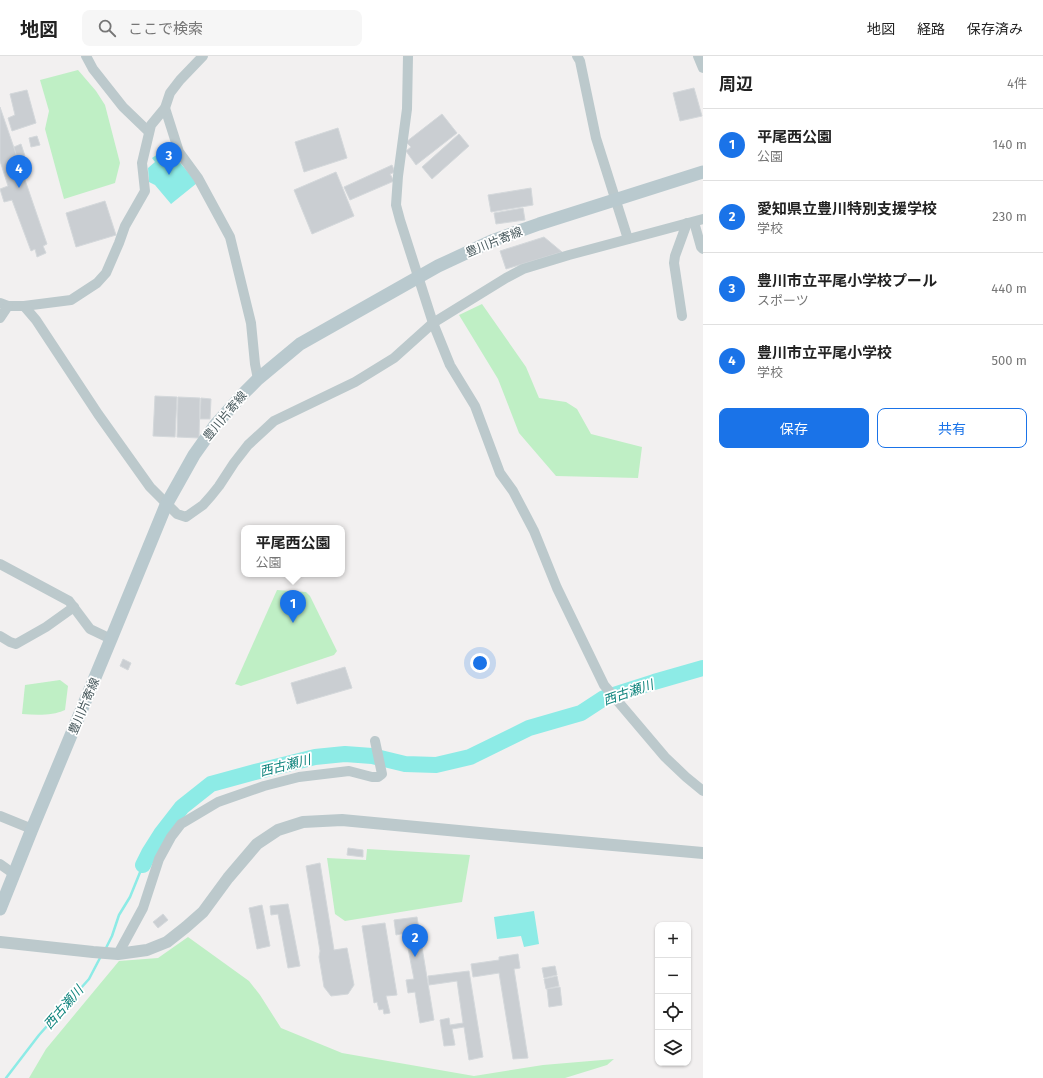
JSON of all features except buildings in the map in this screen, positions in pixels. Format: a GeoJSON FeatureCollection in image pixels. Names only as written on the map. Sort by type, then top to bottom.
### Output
{"type":"FeatureCollection","features":[{"type":"Feature","properties":{"kind":"main road","name":"豊川片寄線"},"geometry":{"type":"LineString","coordinates":[[1,902],[112,639],[166,505],[194,455],[216,424],[258,378],[300,344],[438,266],[494,240],[539,224],[703,172]]}},
{"type":"Feature","properties":{"kind":"street"},"geometry":{"type":"LineString","coordinates":[[86,56],[93,70],[123,107],[150,132]]}},
{"type":"Feature","properties":{"kind":"street"},"geometry":{"type":"LineString","coordinates":[[0,318],[4,304],[24,306],[72,300],[97,283],[106,273],[125,226],[145,191],[142,163],[151,125],[165,108],[170,93],[203,56]]}},
{"type":"Feature","properties":{"kind":"street"},"geometry":{"type":"LineString","coordinates":[[408,56],[407,109],[398,176],[396,205],[433,323],[450,365],[474,406],[500,473],[513,491],[534,531],[557,588],[604,685],[665,757],[703,791]]}},
{"type":"Feature","properties":{"kind":"street"},"geometry":{"type":"LineString","coordinates":[[577,56],[580,61],[596,138],[628,239]]}},
{"type":"Feature","properties":{"kind":"street"},"geometry":{"type":"LineString","coordinates":[[698,56],[703,68]]}},
{"type":"Feature","properties":{"kind":"street"},"geometry":{"type":"LineString","coordinates":[[165,108],[179,152],[198,178],[230,238],[251,323],[255,364],[258,378]]}},
{"type":"Feature","properties":{"kind":"street"},"geometry":{"type":"LineString","coordinates":[[24,306],[36,320],[98,414],[150,487],[166,505],[177,514],[186,517],[211,496],[248,445],[274,421],[355,382],[394,358],[433,323],[506,278],[523,269],[568,255],[695,221]]}},
{"type":"Feature","properties":{"kind":"street"},"geometry":{"type":"LineString","coordinates":[[695,221],[701,247],[703,249]]}},
{"type":"Feature","properties":{"kind":"street"},"geometry":{"type":"LineString","coordinates":[[682,316],[674,263],[675,256],[695,221]]}},
{"type":"Feature","properties":{"kind":"street"},"geometry":{"type":"LineString","coordinates":[[0,564],[69,601],[90,629],[112,639]]}},
{"type":"Feature","properties":{"kind":"street"},"geometry":{"type":"LineString","coordinates":[[0,636],[16,644],[46,627],[74,607]]}},
{"type":"Feature","properties":{"kind":"street"},"geometry":{"type":"LineString","coordinates":[[114,953],[142,908],[159,859],[171,837],[181,824],[218,802],[264,786],[299,777],[349,771],[372,777],[378,777],[382,774],[375,741]]}},
{"type":"Feature","properties":{"kind":"street"},"geometry":{"type":"LineString","coordinates":[[0,816],[32,829]]}},
{"type":"Feature","properties":{"kind":"street"},"geometry":{"type":"LineString","coordinates":[[0,942],[114,953],[147,950],[167,942],[203,912],[228,878],[257,844],[278,830],[303,822],[342,820],[703,853]]}},
{"type":"Feature","properties":{"kind":"street"},"geometry":{"type":"LineString","coordinates":[[0,864],[14,874]]}},
{"type":"Feature","properties":{"kind":"green space"},"geometry":{"type":"Polygon","coordinates":[[[78,70],[96,91],[105,105],[120,163],[115,183],[64,199],[45,129],[49,111],[40,80],[78,70]]]}},
{"type":"Feature","properties":{"kind":"green space"},"geometry":{"type":"Polygon","coordinates":[[[482,304],[526,367],[539,398],[566,402],[577,409],[591,434],[642,447],[638,478],[556,476],[519,433],[498,379],[459,315],[482,304]]]}},
{"type":"Feature","properties":{"kind":"green space"},"geometry":{"type":"Polygon","coordinates":[[[277,590],[306,592],[310,596],[337,651],[334,655],[241,686],[235,684],[277,590]]]}},
{"type":"Feature","properties":{"kind":"green space"},"geometry":{"type":"Polygon","coordinates":[[[60,680],[68,686],[65,710],[49,714],[22,714],[25,685],[60,680]]]}},
{"type":"Feature","properties":{"kind":"green space"},"geometry":{"type":"Polygon","coordinates":[[[367,849],[470,855],[462,902],[345,921],[335,914],[327,858],[366,860],[367,849]]]}},
{"type":"Feature","properties":{"kind":"green space"},"geometry":{"type":"Polygon","coordinates":[[[188,937],[249,981],[260,995],[281,1028],[342,1053],[474,1076],[543,1065],[614,1059],[607,1065],[565,1078],[29,1078],[46,1049],[119,961],[158,958],[188,937]]]}},
{"type":"Feature","properties":{"kind":"water"},"geometry":{"type":"Polygon","coordinates":[[[169,152],[172,153],[197,183],[171,204],[155,185],[149,182],[148,168],[155,162],[152,158],[158,154],[161,156],[169,152]]]}},
{"type":"Feature","properties":{"kind":"water"},"geometry":{"type":"Polygon","coordinates":[[[534,911],[539,944],[524,947],[521,936],[497,939],[494,917],[534,911]]]}},
{"type":"Feature","properties":{"kind":"waterway","name":"西古瀬川"},"geometry":{"type":"LineString","coordinates":[[143,865],[161,834],[182,807],[211,784],[315,757],[345,754],[372,756],[405,764],[436,765],[470,757],[529,728],[581,713],[604,698],[703,668]]}},
{"type":"Feature","properties":{"kind":"waterway","name":"西古瀬川"},"geometry":{"type":"LineString","coordinates":[[105,950],[112,936],[119,915],[130,897],[143,865]]}},
{"type":"Feature","properties":{"kind":"waterway","name":"西古瀬川"},"geometry":{"type":"LineString","coordinates":[[6,1078],[39,1035],[89,979],[101,956]]}},
{"type":"Feature","properties":{"kind":"place","name":"豊川市立平尾小学校プール"},"geometry":{"type":"Point","coordinates":[169,175]}},
{"type":"Feature","properties":{"kind":"place","name":"豊川市立平尾小学校"},"geometry":{"type":"Point","coordinates":[19,188]}},
{"type":"Feature","properties":{"kind":"place","name":"平尾西公園"},"geometry":{"type":"Point","coordinates":[293,623]}},
{"type":"Feature","properties":{"kind":"place","name":"愛知県立豊川特別支援学校"},"geometry":{"type":"Point","coordinates":[415,957]}}]}
